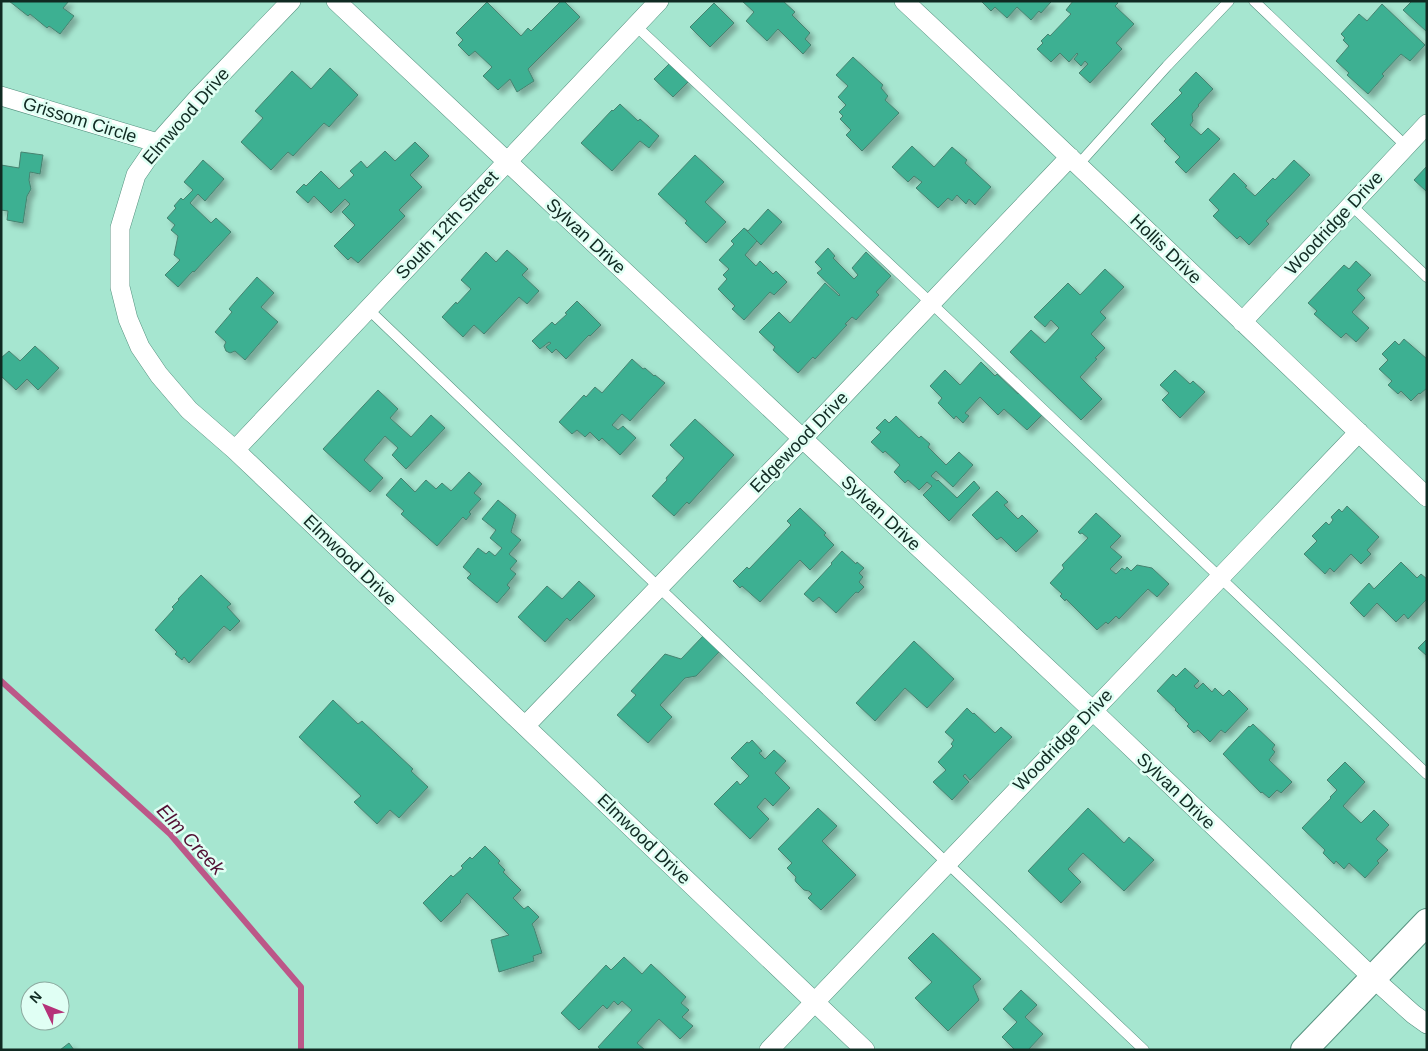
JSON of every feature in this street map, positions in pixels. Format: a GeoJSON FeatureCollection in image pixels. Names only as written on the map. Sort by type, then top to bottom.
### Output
{"type":"FeatureCollection","features":[{"type":"Feature","properties":{"kind":"main road"},"geometry":{"type":"LineString","coordinates":[[1304,1050],[1427,922]]}},
{"type":"Feature","properties":{"kind":"street","name":"Elmwood Drive"},"geometry":{"type":"LineString","coordinates":[[291,1],[197,98],[158,143],[136,176],[120,228],[120,287],[128,319],[140,347],[159,375],[188,410],[234,450],[865,1050]]}},
{"type":"Feature","properties":{"kind":"street","name":"Sylvan Drive"},"geometry":{"type":"LineString","coordinates":[[336,1],[1092,710],[1373,978],[1427,1024]]}},
{"type":"Feature","properties":{"kind":"street","name":"South 12th Street"},"geometry":{"type":"LineString","coordinates":[[234,450],[659,1]]}},
{"type":"Feature","properties":{"kind":"street","name":"Hollis Drive"},"geometry":{"type":"LineString","coordinates":[[904,1],[1427,497]]}},
{"type":"Feature","properties":{"kind":"street","name":"Grissom Circle"},"geometry":{"type":"LineString","coordinates":[[1,96],[158,143]]}},
{"type":"Feature","properties":{"kind":"street","name":"Woodridge Drive"},"geometry":{"type":"LineString","coordinates":[[1242,322],[1427,124]]}},
{"type":"Feature","properties":{"kind":"street","name":"Edgewood Drive"},"geometry":{"type":"LineString","coordinates":[[525,726],[931,303],[1074,161]]}},
{"type":"Feature","properties":{"kind":"street","name":"Woodridge Drive"},"geometry":{"type":"LineString","coordinates":[[769,1050],[1358,432]]}},
{"type":"Feature","properties":{"kind":"lane"},"geometry":{"type":"LineString","coordinates":[[1074,161],[1228,1]]}},
{"type":"Feature","properties":{"kind":"lane"},"geometry":{"type":"LineString","coordinates":[[1254,1],[1406,146]]}},
{"type":"Feature","properties":{"kind":"lane"},"geometry":{"type":"LineString","coordinates":[[636,26],[1427,774]]}},
{"type":"Feature","properties":{"kind":"lane"},"geometry":{"type":"LineString","coordinates":[[1351,205],[1427,277]]}},
{"type":"Feature","properties":{"kind":"lane"},"geometry":{"type":"LineString","coordinates":[[368,309],[1144,1050]]}},
{"type":"Feature","properties":{"kind":"building"},"geometry":{"type":"Polygon","coordinates":[[[9,1],[69,1],[63,8],[74,16],[60,34],[49,26],[47,28],[30,14],[28,16],[9,1]]]}},
{"type":"Feature","properties":{"kind":"building"},"geometry":{"type":"Polygon","coordinates":[[[561,1],[564,1],[580,17],[528,69],[534,81],[517,92],[510,79],[498,90],[483,76],[492,67],[475,51],[469,56],[458,45],[463,40],[456,33],[487,2],[521,36],[528,28],[531,31],[561,1]]]}},
{"type":"Feature","properties":{"kind":"building"},"geometry":{"type":"Polygon","coordinates":[[[742,1],[783,1],[795,12],[792,15],[810,33],[805,39],[811,45],[803,54],[778,29],[767,41],[746,21],[754,12],[742,1]]]}},
{"type":"Feature","properties":{"kind":"building"},"geometry":{"type":"Polygon","coordinates":[[[981,1],[1051,2],[1031,20],[1017,7],[1007,18],[995,7],[991,11],[981,1]]]}},
{"type":"Feature","properties":{"kind":"building"},"geometry":{"type":"Polygon","coordinates":[[[1073,1],[1117,1],[1118,3],[1115,6],[1134,24],[1116,43],[1122,49],[1090,83],[1079,73],[1088,64],[1085,61],[1081,66],[1074,59],[1077,53],[1069,62],[1060,53],[1051,62],[1037,49],[1043,43],[1041,41],[1048,34],[1050,36],[1071,14],[1066,10],[1073,1]]]}},
{"type":"Feature","properties":{"kind":"building"},"geometry":{"type":"Polygon","coordinates":[[[1412,1],[1427,1],[1427,32],[1403,10],[1412,1]]]}},
{"type":"Feature","properties":{"kind":"building"},"geometry":{"type":"Polygon","coordinates":[[[714,3],[734,23],[710,47],[690,27],[714,3]]]}},
{"type":"Feature","properties":{"kind":"building"},"geometry":{"type":"Polygon","coordinates":[[[1382,4],[1425,45],[1410,61],[1401,54],[1382,74],[1384,76],[1368,94],[1347,75],[1349,73],[1336,61],[1349,46],[1343,40],[1345,38],[1341,34],[1359,14],[1367,21],[1382,4]]]}},
{"type":"Feature","properties":{"kind":"building"},"geometry":{"type":"Polygon","coordinates":[[[853,57],[883,85],[881,88],[888,96],[885,100],[899,113],[862,151],[846,135],[851,130],[840,119],[843,116],[839,112],[846,105],[838,97],[848,86],[836,75],[853,57]]]}},
{"type":"Feature","properties":{"kind":"building"},"geometry":{"type":"Polygon","coordinates":[[[669,64],[688,82],[673,97],[654,79],[669,64]]]}},
{"type":"Feature","properties":{"kind":"building"},"geometry":{"type":"Polygon","coordinates":[[[330,68],[358,95],[329,127],[324,123],[293,156],[288,152],[271,170],[241,142],[263,118],[255,111],[292,71],[311,89],[330,68]]]}},
{"type":"Feature","properties":{"kind":"building"},"geometry":{"type":"Polygon","coordinates":[[[1196,72],[1213,89],[1192,114],[1193,121],[1190,125],[1201,135],[1208,128],[1220,139],[1186,173],[1175,162],[1180,157],[1151,124],[1182,93],[1179,90],[1196,72]]]}},
{"type":"Feature","properties":{"kind":"building"},"geometry":{"type":"Polygon","coordinates":[[[620,104],[638,121],[640,119],[659,136],[649,148],[640,141],[612,171],[581,143],[620,104]]]}},
{"type":"Feature","properties":{"kind":"building"},"geometry":{"type":"Polygon","coordinates":[[[415,142],[429,156],[410,175],[422,187],[399,210],[405,216],[358,263],[351,257],[348,260],[334,246],[355,225],[342,212],[350,204],[345,199],[331,213],[314,196],[308,203],[296,192],[304,184],[306,186],[321,171],[339,189],[354,175],[350,171],[361,161],[367,168],[385,151],[395,161],[415,142]]]}},
{"type":"Feature","properties":{"kind":"building"},"geometry":{"type":"Polygon","coordinates":[[[912,146],[934,167],[952,147],[967,160],[965,163],[991,187],[975,205],[969,199],[966,204],[957,195],[952,201],[948,198],[938,208],[916,188],[922,182],[914,176],[908,182],[892,167],[912,146]]]}},
{"type":"Feature","properties":{"kind":"building"},"geometry":{"type":"Polygon","coordinates":[[[21,152],[43,155],[40,174],[30,172],[31,189],[27,196],[23,223],[7,220],[8,211],[1,210],[1,165],[19,168],[21,152]]]}},
{"type":"Feature","properties":{"kind":"building"},"geometry":{"type":"Polygon","coordinates":[[[695,155],[724,182],[705,202],[726,222],[706,243],[685,223],[687,221],[658,194],[695,155]]]}},
{"type":"Feature","properties":{"kind":"building"},"geometry":{"type":"Polygon","coordinates":[[[203,160],[224,179],[205,201],[198,194],[190,203],[211,223],[216,218],[231,232],[178,287],[165,275],[180,260],[174,255],[178,236],[171,230],[175,225],[167,218],[176,208],[174,206],[181,198],[183,200],[193,190],[184,182],[203,160]]]}},
{"type":"Feature","properties":{"kind":"building"},"geometry":{"type":"Polygon","coordinates":[[[1294,160],[1310,175],[1266,221],[1269,224],[1249,245],[1240,236],[1237,239],[1213,216],[1219,210],[1209,200],[1234,173],[1255,196],[1273,178],[1275,180],[1294,160]]]}},
{"type":"Feature","properties":{"kind":"building"},"geometry":{"type":"Polygon","coordinates":[[[1427,166],[1427,192],[1414,180],[1427,166]]]}},
{"type":"Feature","properties":{"kind":"building"},"geometry":{"type":"Polygon","coordinates":[[[768,209],[782,222],[761,245],[744,228],[748,231],[768,209]]]}},
{"type":"Feature","properties":{"kind":"building"},"geometry":{"type":"Polygon","coordinates":[[[744,228],[757,241],[745,255],[756,266],[760,261],[773,274],[776,271],[787,282],[774,295],[770,292],[744,320],[732,309],[735,306],[718,289],[727,279],[723,275],[729,269],[719,260],[734,244],[731,241],[744,228]]]}},
{"type":"Feature","properties":{"kind":"building"},"geometry":{"type":"Polygon","coordinates":[[[828,248],[835,256],[833,258],[854,279],[858,275],[852,268],[866,252],[891,276],[876,292],[879,295],[856,320],[852,317],[845,324],[847,325],[815,359],[813,357],[798,373],[773,350],[775,347],[759,332],[779,312],[790,323],[825,283],[840,295],[817,273],[822,269],[815,262],[828,248]]]}},
{"type":"Feature","properties":{"kind":"building"},"geometry":{"type":"Polygon","coordinates":[[[507,250],[528,269],[522,275],[539,291],[527,304],[519,297],[484,334],[474,325],[463,337],[442,317],[471,289],[461,280],[486,252],[496,262],[507,250]]]}},
{"type":"Feature","properties":{"kind":"building"},"geometry":{"type":"Polygon","coordinates":[[[1356,261],[1371,275],[1357,290],[1365,298],[1352,312],[1369,328],[1356,342],[1346,333],[1341,338],[1314,314],[1317,311],[1308,303],[1344,265],[1349,269],[1356,261]]]}},
{"type":"Feature","properties":{"kind":"building"},"geometry":{"type":"Polygon","coordinates":[[[1105,269],[1124,287],[1100,312],[1106,318],[1091,334],[1105,348],[1080,377],[1102,399],[1081,420],[1010,352],[1031,330],[1045,343],[1059,328],[1051,320],[1045,327],[1034,317],[1068,283],[1080,295],[1105,269]]]}},
{"type":"Feature","properties":{"kind":"building"},"geometry":{"type":"Polygon","coordinates":[[[257,277],[274,293],[261,307],[278,322],[245,360],[235,351],[230,353],[226,351],[224,346],[226,342],[215,332],[232,312],[229,309],[257,277]]]}},
{"type":"Feature","properties":{"kind":"building"},"geometry":{"type":"Polygon","coordinates":[[[577,301],[601,325],[566,359],[556,349],[552,353],[546,347],[551,343],[549,342],[540,349],[532,341],[552,322],[555,325],[577,301]]]}},
{"type":"Feature","properties":{"kind":"building"},"geometry":{"type":"Polygon","coordinates":[[[1404,339],[1427,359],[1427,388],[1411,401],[1401,391],[1398,394],[1388,385],[1392,381],[1379,369],[1388,360],[1382,354],[1395,341],[1399,345],[1404,339]]]}},
{"type":"Feature","properties":{"kind":"building"},"geometry":{"type":"Polygon","coordinates":[[[35,346],[59,368],[38,390],[27,379],[16,390],[1,376],[1,358],[9,351],[20,361],[35,346]]]}},
{"type":"Feature","properties":{"kind":"building"},"geometry":{"type":"Polygon","coordinates":[[[632,359],[643,369],[645,368],[665,383],[630,421],[622,414],[612,425],[618,430],[623,426],[636,438],[620,455],[602,438],[599,441],[590,432],[585,437],[577,430],[572,434],[559,422],[584,395],[586,397],[595,387],[602,393],[632,359]]]}},
{"type":"Feature","properties":{"kind":"building"},"geometry":{"type":"Polygon","coordinates":[[[981,362],[1018,394],[1021,391],[1044,413],[1027,430],[1004,409],[998,415],[980,397],[965,413],[969,416],[963,423],[956,416],[954,419],[938,403],[942,398],[930,386],[945,370],[960,385],[981,362]]]}},
{"type":"Feature","properties":{"kind":"building"},"geometry":{"type":"Polygon","coordinates":[[[1175,370],[1190,384],[1193,381],[1205,392],[1180,418],[1162,400],[1169,393],[1160,385],[1175,370]]]}},
{"type":"Feature","properties":{"kind":"building"},"geometry":{"type":"Polygon","coordinates":[[[378,390],[398,409],[390,418],[411,437],[431,415],[445,428],[406,469],[392,455],[398,448],[385,436],[364,460],[383,478],[370,492],[323,449],[378,390]]]}},
{"type":"Feature","properties":{"kind":"building"},"geometry":{"type":"Polygon","coordinates":[[[896,416],[919,438],[921,436],[930,444],[928,447],[946,465],[959,452],[973,465],[953,487],[936,471],[931,476],[957,498],[974,481],[980,488],[949,521],[923,495],[932,486],[927,482],[919,490],[908,480],[905,483],[894,472],[900,465],[885,451],[883,453],[871,442],[881,432],[876,428],[885,419],[889,423],[896,416]]]}},
{"type":"Feature","properties":{"kind":"building"},"geometry":{"type":"Polygon","coordinates":[[[695,419],[734,455],[689,504],[687,502],[674,516],[652,496],[684,458],[670,445],[695,419]]]}},
{"type":"Feature","properties":{"kind":"building"},"geometry":{"type":"Polygon","coordinates":[[[469,472],[482,484],[474,493],[481,499],[469,512],[471,514],[466,520],[463,517],[437,546],[401,514],[404,511],[386,495],[401,478],[415,492],[426,480],[436,489],[442,483],[451,491],[469,472]]]}},
{"type":"Feature","properties":{"kind":"building"},"geometry":{"type":"Polygon","coordinates":[[[997,491],[1008,502],[1004,505],[1018,519],[1022,515],[1038,531],[1016,552],[1001,537],[997,540],[972,515],[997,491]]]}},
{"type":"Feature","properties":{"kind":"building"},"geometry":{"type":"Polygon","coordinates":[[[498,500],[516,515],[511,532],[521,540],[509,554],[517,561],[510,569],[516,574],[507,585],[510,588],[497,603],[467,578],[471,574],[463,567],[478,548],[486,554],[489,551],[495,556],[502,548],[490,538],[496,530],[482,519],[498,500]]]}},
{"type":"Feature","properties":{"kind":"building"},"geometry":{"type":"Polygon","coordinates":[[[1347,506],[1379,537],[1367,550],[1371,554],[1361,564],[1351,554],[1334,572],[1330,568],[1325,574],[1304,554],[1317,541],[1312,536],[1326,522],[1329,525],[1333,520],[1331,517],[1339,509],[1342,512],[1347,506]]]}},
{"type":"Feature","properties":{"kind":"building"},"geometry":{"type":"Polygon","coordinates":[[[800,508],[826,533],[824,535],[834,545],[810,570],[800,560],[760,602],[742,586],[740,588],[733,581],[747,567],[749,569],[791,525],[787,521],[800,508]]]}},
{"type":"Feature","properties":{"kind":"building"},"geometry":{"type":"Polygon","coordinates":[[[1096,513],[1121,536],[1110,547],[1122,557],[1110,569],[1116,574],[1122,568],[1125,570],[1127,567],[1131,571],[1137,565],[1152,568],[1169,584],[1157,597],[1148,589],[1119,619],[1116,616],[1108,624],[1106,622],[1097,630],[1066,599],[1065,601],[1060,596],[1062,594],[1050,583],[1064,568],[1062,565],[1088,538],[1078,532],[1096,513]]]}},
{"type":"Feature","properties":{"kind":"building"},"geometry":{"type":"Polygon","coordinates":[[[842,551],[856,564],[857,562],[864,568],[859,573],[863,577],[859,582],[864,587],[858,593],[856,592],[836,613],[819,597],[813,602],[804,594],[842,551]]]}},
{"type":"Feature","properties":{"kind":"building"},"geometry":{"type":"Polygon","coordinates":[[[1401,562],[1417,578],[1421,574],[1427,579],[1427,599],[1408,619],[1404,614],[1396,622],[1377,603],[1364,617],[1350,603],[1369,583],[1374,589],[1401,562]]]}},
{"type":"Feature","properties":{"kind":"building"},"geometry":{"type":"Polygon","coordinates":[[[201,575],[231,604],[227,607],[240,621],[230,631],[224,626],[189,663],[184,657],[182,660],[175,654],[177,652],[155,630],[174,609],[172,607],[178,599],[201,575]]]}},
{"type":"Feature","properties":{"kind":"building"},"geometry":{"type":"Polygon","coordinates":[[[579,581],[595,596],[570,621],[567,618],[545,642],[518,617],[547,586],[562,599],[579,581]]]}},
{"type":"Feature","properties":{"kind":"building"},"geometry":{"type":"Polygon","coordinates":[[[704,635],[721,650],[696,676],[685,678],[660,705],[672,717],[648,743],[617,715],[636,695],[631,691],[665,654],[681,659],[704,635]]]}},
{"type":"Feature","properties":{"kind":"building"},"geometry":{"type":"Polygon","coordinates":[[[1427,639],[1427,656],[1418,648],[1427,639]]]}},
{"type":"Feature","properties":{"kind":"building"},"geometry":{"type":"Polygon","coordinates":[[[914,641],[954,679],[927,708],[905,688],[875,721],[856,703],[914,641]]]}},
{"type":"Feature","properties":{"kind":"building"},"geometry":{"type":"Polygon","coordinates":[[[1185,668],[1199,681],[1194,686],[1197,689],[1203,683],[1212,692],[1215,688],[1223,696],[1229,690],[1248,709],[1225,733],[1221,730],[1210,742],[1198,730],[1194,733],[1176,709],[1157,691],[1173,674],[1176,677],[1185,668]]]}},
{"type":"Feature","properties":{"kind":"building"},"geometry":{"type":"Polygon","coordinates":[[[333,700],[358,724],[362,721],[413,769],[411,771],[428,787],[399,818],[390,810],[377,824],[354,802],[361,796],[299,737],[333,700]]]}},
{"type":"Feature","properties":{"kind":"building"},"geometry":{"type":"Polygon","coordinates":[[[967,708],[995,733],[1001,727],[1012,737],[970,780],[965,774],[963,776],[969,782],[952,800],[933,782],[946,770],[938,762],[953,746],[951,744],[954,740],[945,732],[967,708]]]}},
{"type":"Feature","properties":{"kind":"building"},"geometry":{"type":"Polygon","coordinates":[[[1253,724],[1275,745],[1272,749],[1275,752],[1269,760],[1292,782],[1281,793],[1277,790],[1269,798],[1261,793],[1223,754],[1253,724]]]}},
{"type":"Feature","properties":{"kind":"building"},"geometry":{"type":"Polygon","coordinates":[[[752,740],[762,751],[759,753],[765,759],[774,750],[786,761],[775,773],[790,788],[773,806],[765,798],[757,807],[769,819],[750,839],[714,804],[737,781],[740,785],[749,776],[731,758],[747,742],[749,743],[752,740]]]}},
{"type":"Feature","properties":{"kind":"building"},"geometry":{"type":"Polygon","coordinates":[[[1345,762],[1365,782],[1343,806],[1361,823],[1374,810],[1389,825],[1376,839],[1388,850],[1377,861],[1379,863],[1365,878],[1349,863],[1344,869],[1336,861],[1334,864],[1323,853],[1325,850],[1302,828],[1337,790],[1327,780],[1345,762]]]}},
{"type":"Feature","properties":{"kind":"building"},"geometry":{"type":"Polygon","coordinates":[[[818,808],[837,826],[822,841],[856,875],[821,910],[808,898],[812,894],[804,890],[796,882],[796,877],[787,868],[792,863],[778,849],[818,808]]]}},
{"type":"Feature","properties":{"kind":"building"},"geometry":{"type":"Polygon","coordinates":[[[1088,808],[1124,843],[1129,837],[1154,860],[1124,891],[1083,853],[1068,869],[1081,882],[1061,903],[1028,871],[1088,808]]]}},
{"type":"Feature","properties":{"kind":"building"},"geometry":{"type":"Polygon","coordinates":[[[485,846],[500,861],[498,863],[505,870],[503,872],[521,890],[513,898],[524,909],[528,906],[539,917],[532,924],[542,953],[533,956],[534,961],[499,972],[491,940],[509,935],[467,893],[461,902],[441,922],[423,903],[451,875],[453,877],[463,868],[461,866],[470,857],[472,859],[485,846]]]}},
{"type":"Feature","properties":{"kind":"building"},"geometry":{"type":"Polygon","coordinates":[[[933,933],[981,979],[973,986],[979,1000],[948,1031],[915,998],[932,982],[908,958],[933,933]]]}},
{"type":"Feature","properties":{"kind":"building"},"geometry":{"type":"Polygon","coordinates":[[[624,957],[642,974],[651,964],[686,997],[681,1003],[689,1010],[682,1017],[693,1026],[680,1039],[659,1019],[637,1043],[645,1050],[601,1050],[598,1047],[632,1010],[622,1001],[618,1005],[614,1001],[607,1009],[603,1005],[579,1030],[561,1013],[606,965],[611,970],[624,957]]]}},
{"type":"Feature","properties":{"kind":"building"},"geometry":{"type":"Polygon","coordinates":[[[1021,990],[1037,1005],[1025,1017],[1043,1034],[1028,1050],[1013,1050],[1002,1037],[1017,1022],[1003,1009],[1021,990]]]}},
{"type":"Feature","properties":{"kind":"building"},"geometry":{"type":"Polygon","coordinates":[[[69,1043],[74,1050],[60,1050],[69,1043]]]}},
{"type":"Feature","properties":{"kind":"waterway","name":"Elm Creek"},"geometry":{"type":"LineString","coordinates":[[1,681],[170,834],[301,987],[301,1050]]}}]}
